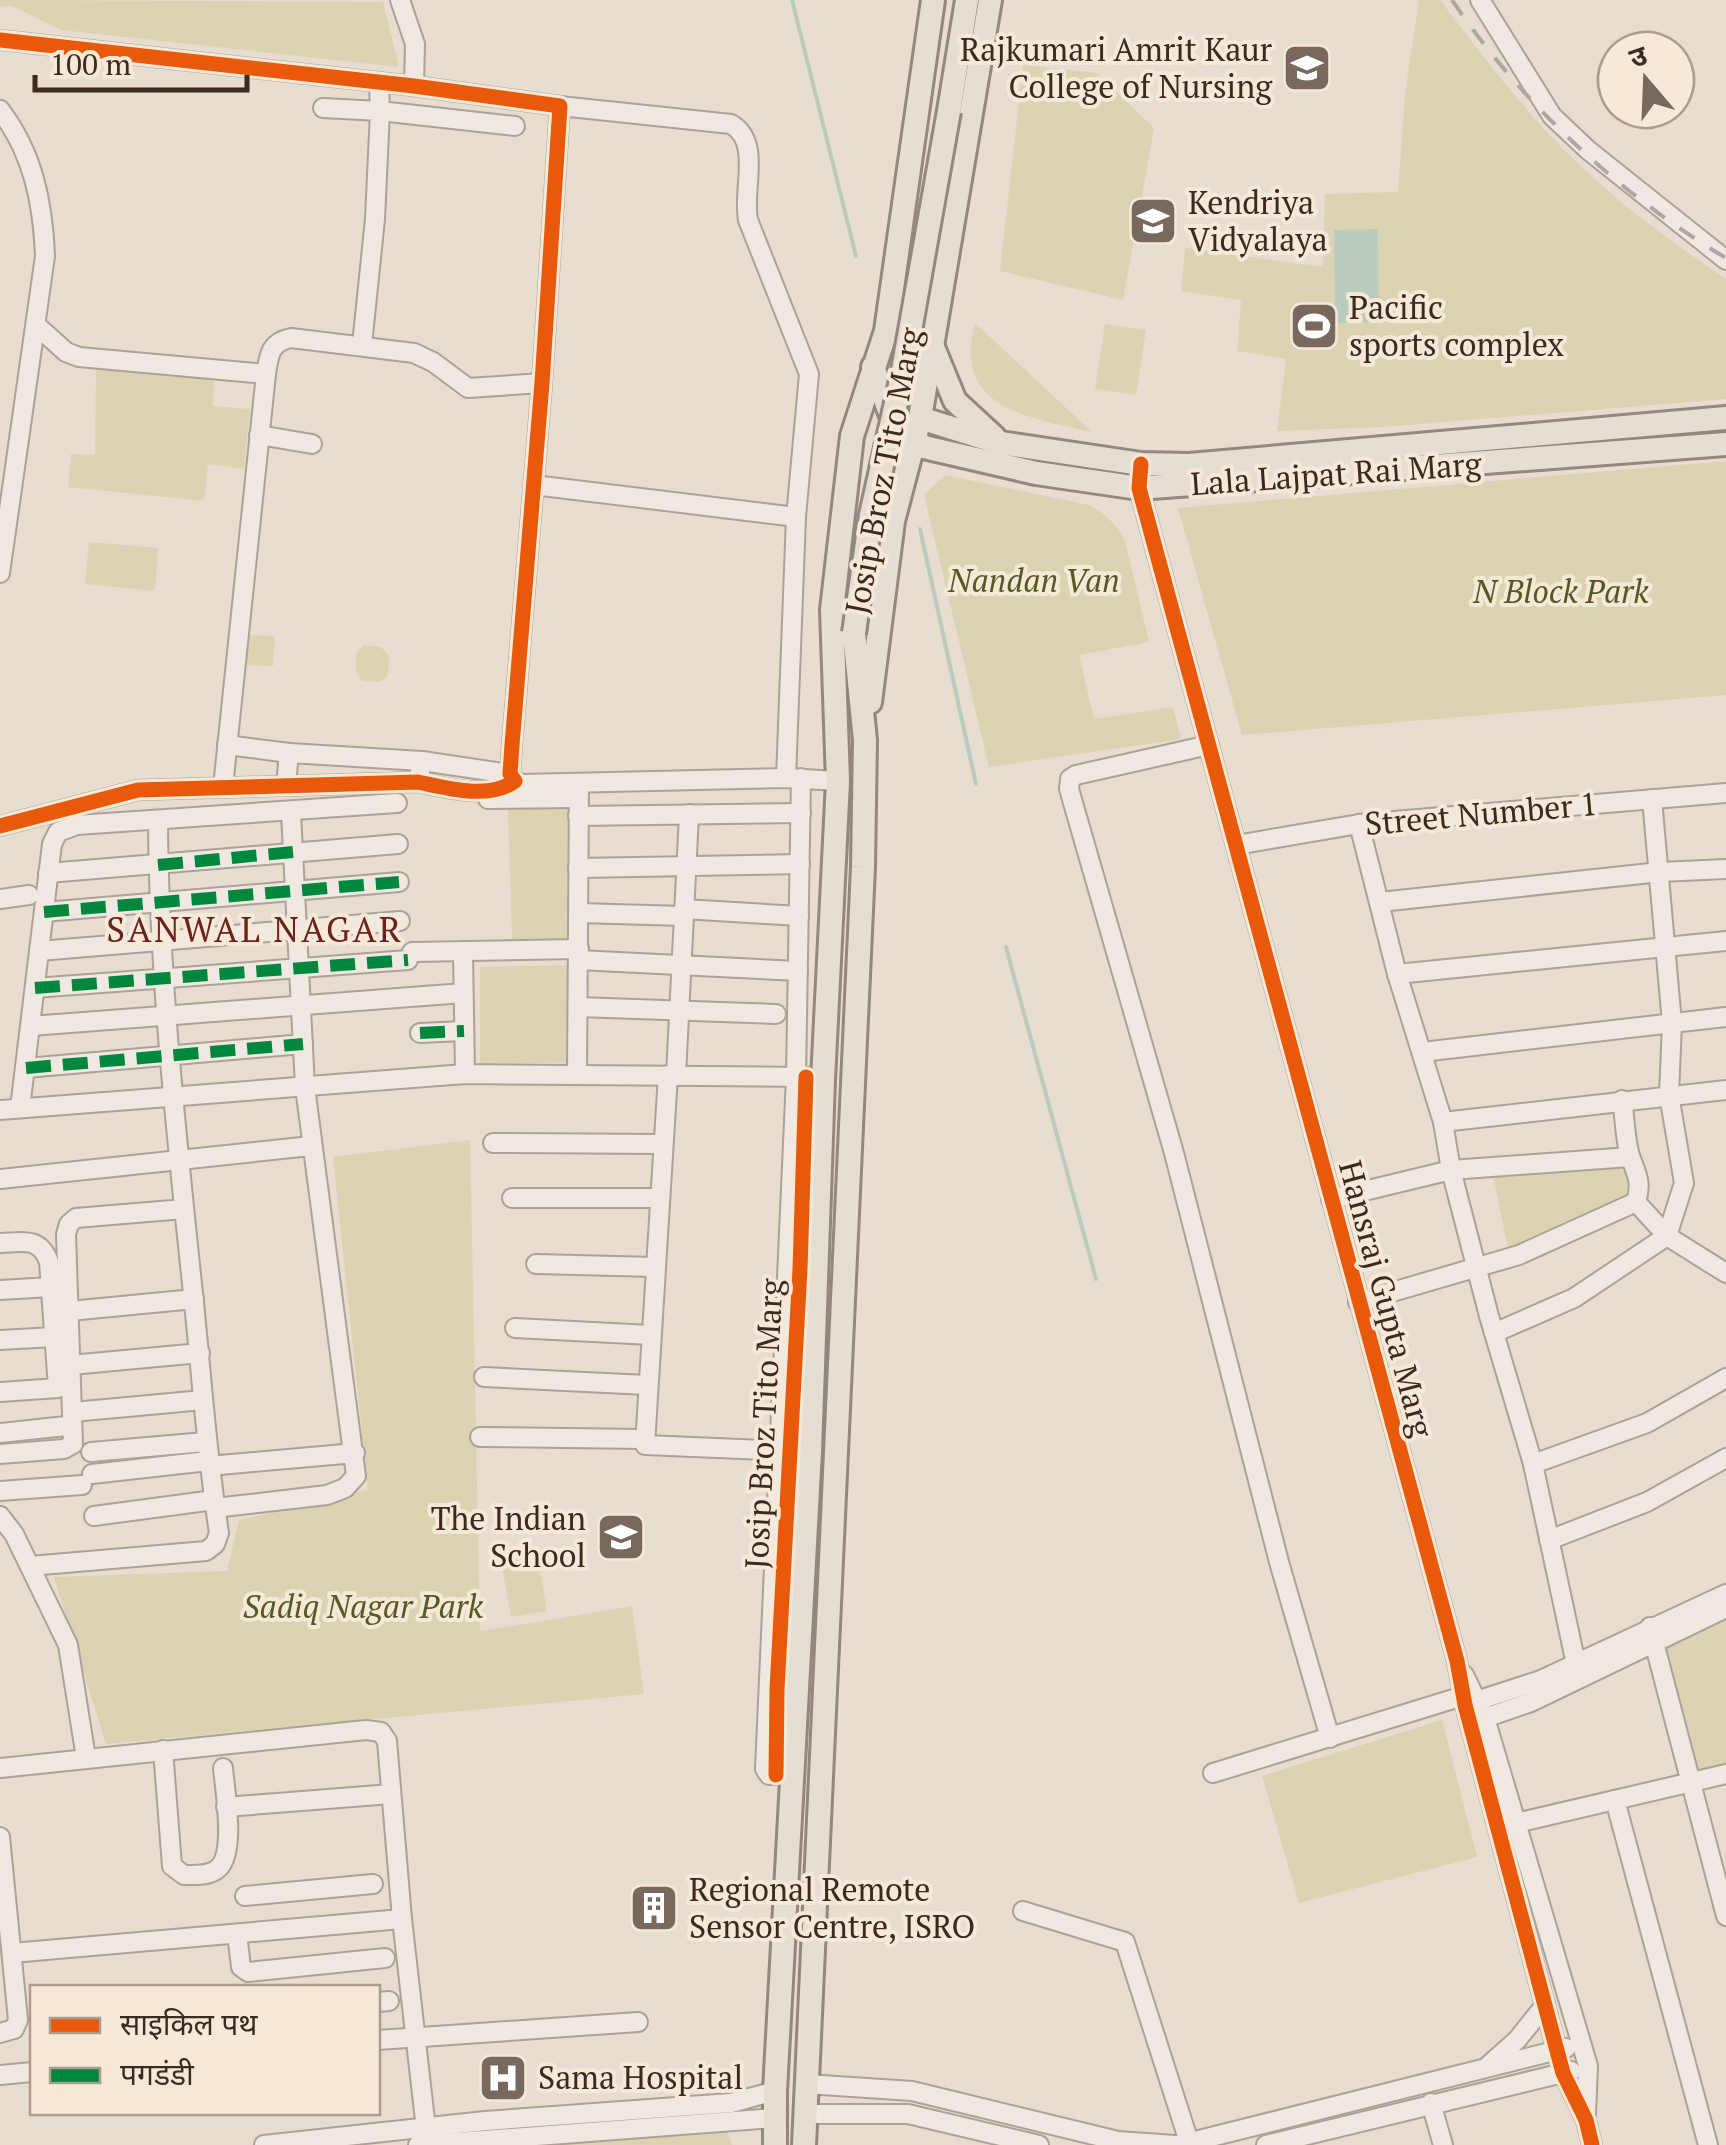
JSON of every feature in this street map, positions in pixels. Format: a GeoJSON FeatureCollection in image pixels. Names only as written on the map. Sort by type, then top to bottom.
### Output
{"type":"FeatureCollection","features":[{"type":"Feature","properties":{"kind":"main road","name":"Josip Broz Tito Marg"},"geometry":{"type":"LineString","coordinates":[[775,2145],[838,781],[832,610],[852,436],[886,331],[932,0]]}},
{"type":"Feature","properties":{"kind":"main road","name":"Josip Broz Tito Marg"},"geometry":{"type":"LineString","coordinates":[[804,2145],[863,867],[865,740],[854,634],[870,515],[902,376],[967,0]]}},
{"type":"Feature","properties":{"kind":"main road"},"geometry":{"type":"LineString","coordinates":[[865,740],[892,520],[917,429],[990,0]]}},
{"type":"Feature","properties":{"kind":"main road"},"geometry":{"type":"LineString","coordinates":[[931,342],[955,401],[1000,443]]}},
{"type":"Feature","properties":{"kind":"main road"},"geometry":{"type":"LineString","coordinates":[[873,367],[890,414],[917,429]]}},
{"type":"Feature","properties":{"kind":"main road","name":"Lala Lajpat Rai Marg"},"geometry":{"type":"LineString","coordinates":[[917,429],[1141,464],[1202,464],[1726,418]]}},
{"type":"Feature","properties":{"kind":"main road","name":"Lala Lajpat Rai Marg"},"geometry":{"type":"LineString","coordinates":[[917,429],[948,455],[1138,488],[1726,444]]}},
{"type":"Feature","properties":{"kind":"main road"},"geometry":{"type":"LineString","coordinates":[[903,481],[918,466],[948,455]]}},
{"type":"Feature","properties":{"kind":"main road"},"geometry":{"type":"LineString","coordinates":[[847,472],[903,481]]}},
{"type":"Feature","properties":{"kind":"street"},"geometry":{"type":"LineString","coordinates":[[400,0],[414,44],[414,86]]}},
{"type":"Feature","properties":{"kind":"street"},"geometry":{"type":"LineString","coordinates":[[1480,0],[1552,116],[1588,150],[1726,260]]}},
{"type":"Feature","properties":{"kind":"street"},"geometry":{"type":"LineString","coordinates":[[0,40],[731,124],[742,130],[748,143],[744,202],[748,220],[809,374],[796,516],[794,778],[800,814],[796,1077],[765,1769],[769,1775],[792,1775]]}},
{"type":"Feature","properties":{"kind":"street"},"geometry":{"type":"LineString","coordinates":[[362,345],[374,219],[378,84]]}},
{"type":"Feature","properties":{"kind":"street"},"geometry":{"type":"LineString","coordinates":[[0,826],[138,790],[418,782],[450,789],[493,789],[502,788],[512,778],[560,106]]}},
{"type":"Feature","properties":{"kind":"street"},"geometry":{"type":"LineString","coordinates":[[323,108],[516,126]]}},
{"type":"Feature","properties":{"kind":"street"},"geometry":{"type":"LineString","coordinates":[[0,110],[29,159],[43,210],[46,256],[0,573]]}},
{"type":"Feature","properties":{"kind":"street"},"geometry":{"type":"LineString","coordinates":[[36,325],[66,352],[78,356],[266,374]]}},
{"type":"Feature","properties":{"kind":"street"},"geometry":{"type":"LineString","coordinates":[[223,787],[266,374],[269,355],[279,340],[291,338],[414,353],[468,388],[542,383]]}},
{"type":"Feature","properties":{"kind":"street"},"geometry":{"type":"LineString","coordinates":[[260,435],[312,444]]}},
{"type":"Feature","properties":{"kind":"street","name":"Hansraj Gupta Marg"},"geometry":{"type":"LineString","coordinates":[[1141,464],[1138,488],[1472,1709],[1563,2073],[1586,2120],[1592,2145]]}},
{"type":"Feature","properties":{"kind":"street"},"geometry":{"type":"LineString","coordinates":[[534,485],[796,516]]}},
{"type":"Feature","properties":{"kind":"street"},"geometry":{"type":"LineString","coordinates":[[1210,744],[1076,775],[1070,779],[1070,789],[1174,1153],[1279,1562],[1330,1738]]}},
{"type":"Feature","properties":{"kind":"street"},"geometry":{"type":"LineString","coordinates":[[227,746],[422,761],[512,778],[578,799],[689,814],[800,814]]}},
{"type":"Feature","properties":{"kind":"street"},"geometry":{"type":"LineString","coordinates":[[286,784],[289,753]]}},
{"type":"Feature","properties":{"kind":"street"},"geometry":{"type":"LineString","coordinates":[[418,782],[422,761]]}},
{"type":"Feature","properties":{"kind":"street"},"geometry":{"type":"LineString","coordinates":[[448,799],[578,799],[794,778],[838,781]]}},
{"type":"Feature","properties":{"kind":"street","name":"Street Number 1"},"geometry":{"type":"LineString","coordinates":[[1236,845],[1358,824],[1726,793]]}},
{"type":"Feature","properties":{"kind":"street"},"geometry":{"type":"LineString","coordinates":[[1494,1333],[1574,1298],[1667,1236],[1684,1183],[1669,1095],[1672,1023],[1652,798]]}},
{"type":"Feature","properties":{"kind":"street"},"geometry":{"type":"LineString","coordinates":[[576,1075],[578,799]]}},
{"type":"Feature","properties":{"kind":"street"},"geometry":{"type":"LineString","coordinates":[[20,1108],[48,873],[58,832],[77,826],[397,803]]}},
{"type":"Feature","properties":{"kind":"street"},"geometry":{"type":"LineString","coordinates":[[94,1516],[327,1495],[346,1488],[356,1476],[305,1087],[291,813]]}},
{"type":"Feature","properties":{"kind":"street"},"geometry":{"type":"LineString","coordinates":[[689,814],[680,1010],[663,1144],[644,1438],[648,1447],[810,1452]]}},
{"type":"Feature","properties":{"kind":"street"},"geometry":{"type":"LineString","coordinates":[[30,1566],[206,1551],[216,1544],[219,1532],[168,1058],[159,940],[158,822]]}},
{"type":"Feature","properties":{"kind":"street"},"geometry":{"type":"LineString","coordinates":[[1358,824],[1396,974],[1443,1122],[1451,1170],[1533,1464],[1576,1664]]}},
{"type":"Feature","properties":{"kind":"street"},"geometry":{"type":"LineString","coordinates":[[48,873],[398,844]]}},
{"type":"Feature","properties":{"kind":"street"},"geometry":{"type":"LineString","coordinates":[[578,868],[800,864]]}},
{"type":"Feature","properties":{"kind":"street"},"geometry":{"type":"LineString","coordinates":[[1380,902],[1726,868]]}},
{"type":"Feature","properties":{"kind":"street"},"geometry":{"type":"LineString","coordinates":[[44,912],[399,882]]}},
{"type":"Feature","properties":{"kind":"street"},"geometry":{"type":"LineString","coordinates":[[0,898],[29,894]]}},
{"type":"Feature","properties":{"kind":"street"},"geometry":{"type":"LineString","coordinates":[[578,913],[799,916]]}},
{"type":"Feature","properties":{"kind":"street"},"geometry":{"type":"LineString","coordinates":[[39,951],[400,920]]}},
{"type":"Feature","properties":{"kind":"street"},"geometry":{"type":"LineString","coordinates":[[1396,974],[1726,941]]}},
{"type":"Feature","properties":{"kind":"street"},"geometry":{"type":"LineString","coordinates":[[35,988],[462,951],[798,971]]}},
{"type":"Feature","properties":{"kind":"street"},"geometry":{"type":"LineString","coordinates":[[462,951],[465,1074]]}},
{"type":"Feature","properties":{"kind":"street"},"geometry":{"type":"LineString","coordinates":[[31,1026],[464,993]]}},
{"type":"Feature","properties":{"kind":"street"},"geometry":{"type":"LineString","coordinates":[[578,1007],[776,1014]]}},
{"type":"Feature","properties":{"kind":"street"},"geometry":{"type":"LineString","coordinates":[[1422,1052],[1726,1017]]}},
{"type":"Feature","properties":{"kind":"street"},"geometry":{"type":"LineString","coordinates":[[420,1034],[464,1032]]}},
{"type":"Feature","properties":{"kind":"street"},"geometry":{"type":"LineString","coordinates":[[26,1068],[303,1044]]}},
{"type":"Feature","properties":{"kind":"street"},"geometry":{"type":"LineString","coordinates":[[0,1110],[465,1074],[823,1080]]}},
{"type":"Feature","properties":{"kind":"street"},"geometry":{"type":"LineString","coordinates":[[1443,1122],[1726,1090]]}},
{"type":"Feature","properties":{"kind":"street"},"geometry":{"type":"LineString","coordinates":[[1622,1100],[1630,1156],[1638,1169],[1640,1186],[1636,1202]]}},
{"type":"Feature","properties":{"kind":"street"},"geometry":{"type":"LineString","coordinates":[[493,1144],[663,1144]]}},
{"type":"Feature","properties":{"kind":"street"},"geometry":{"type":"LineString","coordinates":[[0,1179],[311,1146]]}},
{"type":"Feature","properties":{"kind":"street"},"geometry":{"type":"LineString","coordinates":[[1330,1199],[1451,1170],[1630,1156]]}},
{"type":"Feature","properties":{"kind":"street"},"geometry":{"type":"LineString","coordinates":[[512,1198],[660,1198]]}},
{"type":"Feature","properties":{"kind":"street"},"geometry":{"type":"LineString","coordinates":[[1636,1202],[1667,1236],[1726,1274]]}},
{"type":"Feature","properties":{"kind":"street"},"geometry":{"type":"LineString","coordinates":[[1358,1302],[1520,1255],[1636,1202]]}},
{"type":"Feature","properties":{"kind":"street"},"geometry":{"type":"LineString","coordinates":[[0,1454],[64,1449],[73,1444],[66,1234],[69,1224],[76,1218],[184,1209]]}},
{"type":"Feature","properties":{"kind":"street"},"geometry":{"type":"LineString","coordinates":[[0,1243],[39,1243],[49,1262],[58,1388],[0,1392]]}},
{"type":"Feature","properties":{"kind":"street"},"geometry":{"type":"LineString","coordinates":[[536,1264],[655,1267]]}},
{"type":"Feature","properties":{"kind":"street"},"geometry":{"type":"LineString","coordinates":[[0,1290],[51,1287]]}},
{"type":"Feature","properties":{"kind":"street"},"geometry":{"type":"LineString","coordinates":[[70,1312],[194,1298]]}},
{"type":"Feature","properties":{"kind":"street"},"geometry":{"type":"LineString","coordinates":[[515,1328],[650,1335]]}},
{"type":"Feature","properties":{"kind":"street"},"geometry":{"type":"LineString","coordinates":[[0,1340],[54,1337]]}},
{"type":"Feature","properties":{"kind":"street"},"geometry":{"type":"LineString","coordinates":[[72,1365],[200,1353]]}},
{"type":"Feature","properties":{"kind":"street"},"geometry":{"type":"LineString","coordinates":[[484,1378],[647,1385]]}},
{"type":"Feature","properties":{"kind":"street"},"geometry":{"type":"LineString","coordinates":[[1533,1464],[1647,1422],[1726,1378]]}},
{"type":"Feature","properties":{"kind":"street"},"geometry":{"type":"LineString","coordinates":[[0,1433],[66,1426],[72,1418],[203,1400]]}},
{"type":"Feature","properties":{"kind":"street"},"geometry":{"type":"LineString","coordinates":[[480,1437],[644,1438]]}},
{"type":"Feature","properties":{"kind":"street"},"geometry":{"type":"LineString","coordinates":[[92,1452],[208,1456],[355,1453]]}},
{"type":"Feature","properties":{"kind":"street"},"geometry":{"type":"LineString","coordinates":[[0,1491],[208,1456]]}},
{"type":"Feature","properties":{"kind":"street"},"geometry":{"type":"LineString","coordinates":[[1549,1540],[1647,1502],[1726,1458]]}},
{"type":"Feature","properties":{"kind":"street"},"geometry":{"type":"LineString","coordinates":[[0,1516],[14,1534],[68,1644],[86,1758]]}},
{"type":"Feature","properties":{"kind":"street"},"geometry":{"type":"LineString","coordinates":[[1213,1774],[1330,1738],[1472,1709],[1531,1702],[1726,1594]]}},
{"type":"Feature","properties":{"kind":"street"},"geometry":{"type":"LineString","coordinates":[[1472,1709],[1576,1664],[1726,1608]]}},
{"type":"Feature","properties":{"kind":"street"},"geometry":{"type":"LineString","coordinates":[[1652,1634],[1726,1916]]}},
{"type":"Feature","properties":{"kind":"street","name":"Hansraj Gupta Marg"},"geometry":{"type":"LineString","coordinates":[[1472,1709],[1516,1824],[1588,2066],[1586,2120]]}},
{"type":"Feature","properties":{"kind":"street"},"geometry":{"type":"LineString","coordinates":[[0,1768],[366,1730],[381,1732],[387,1741],[422,2137]]}},
{"type":"Feature","properties":{"kind":"street"},"geometry":{"type":"LineString","coordinates":[[163,1750],[172,1866],[184,1875],[211,1874],[221,1867],[228,1854],[223,1768]]}},
{"type":"Feature","properties":{"kind":"street"},"geometry":{"type":"LineString","coordinates":[[1516,1824],[1726,1774]]}},
{"type":"Feature","properties":{"kind":"street"},"geometry":{"type":"LineString","coordinates":[[226,1807],[391,1794]]}},
{"type":"Feature","properties":{"kind":"street"},"geometry":{"type":"LineString","coordinates":[[1614,1800],[1708,2145]]}},
{"type":"Feature","properties":{"kind":"street"},"geometry":{"type":"LineString","coordinates":[[0,1837],[18,2020],[14,2029],[0,2034]]}},
{"type":"Feature","properties":{"kind":"street"},"geometry":{"type":"LineString","coordinates":[[245,1896],[374,1884]]}},
{"type":"Feature","properties":{"kind":"street"},"geometry":{"type":"LineString","coordinates":[[1023,1910],[1125,1942],[1190,2145]]}},
{"type":"Feature","properties":{"kind":"street"},"geometry":{"type":"LineString","coordinates":[[12,1953],[402,1919]]}},
{"type":"Feature","properties":{"kind":"street"},"geometry":{"type":"LineString","coordinates":[[238,1934],[242,1968],[248,1972],[385,1958]]}},
{"type":"Feature","properties":{"kind":"street"},"geometry":{"type":"LineString","coordinates":[[1485,2068],[1517,2040],[1545,2005]]}},
{"type":"Feature","properties":{"kind":"street"},"geometry":{"type":"LineString","coordinates":[[380,2040],[638,2022]]}},
{"type":"Feature","properties":{"kind":"street"},"geometry":{"type":"LineString","coordinates":[[808,2084],[912,2091],[1118,2141],[1190,2145],[1252,2136],[1581,2044]]}},
{"type":"Feature","properties":{"kind":"street"},"geometry":{"type":"LineString","coordinates":[[1266,2145],[1588,2066]]}},
{"type":"Feature","properties":{"kind":"street"},"geometry":{"type":"LineString","coordinates":[[0,2075],[30,2072]]}},
{"type":"Feature","properties":{"kind":"street"},"geometry":{"type":"LineString","coordinates":[[422,2137],[485,2120],[731,2103],[775,2091]]}},
{"type":"Feature","properties":{"kind":"street"},"geometry":{"type":"LineString","coordinates":[[1431,2103],[1443,2145]]}},
{"type":"Feature","properties":{"kind":"street"},"geometry":{"type":"LineString","coordinates":[[804,2114],[908,2114],[1039,2145]]}},
{"type":"Feature","properties":{"kind":"street"},"geometry":{"type":"LineString","coordinates":[[264,2145],[774,2118]]}},
{"type":"Feature","properties":{"kind":"green space"},"geometry":{"type":"Polygon","coordinates":[[[0,0],[383,2],[399,67],[61,30],[12,6],[0,7],[0,0]]]}},
{"type":"Feature","properties":{"kind":"green space"},"geometry":{"type":"Polygon","coordinates":[[[1419,0],[1440,0],[1546,131],[1601,185],[1726,279],[1726,399],[1383,427],[1277,431],[1286,359],[1237,351],[1241,300],[1181,291],[1185,248],[1323,267],[1325,194],[1398,192],[1405,94],[1419,0]]]}},
{"type":"Feature","properties":{"kind":"green space"},"geometry":{"type":"Polygon","coordinates":[[[1023,65],[1097,73],[1154,128],[1123,300],[1000,271],[1023,65]]]}},
{"type":"Feature","properties":{"kind":"green space"},"geometry":{"type":"Polygon","coordinates":[[[975,323],[1092,432],[1021,414],[985,391],[975,374],[971,352],[975,323]]]}},
{"type":"Feature","properties":{"kind":"green space"},"geometry":{"type":"Polygon","coordinates":[[[1105,324],[1146,330],[1136,395],[1095,389],[1105,324]]]}},
{"type":"Feature","properties":{"kind":"green space"},"geometry":{"type":"Polygon","coordinates":[[[96,366],[214,379],[213,406],[250,409],[244,469],[208,464],[204,501],[68,487],[71,454],[95,455],[96,366]]]}},
{"type":"Feature","properties":{"kind":"green space","name":"N Block Park"},"geometry":{"type":"Polygon","coordinates":[[[1726,461],[1726,695],[1242,735],[1178,508],[1726,461]]]}},
{"type":"Feature","properties":{"kind":"green space","name":"Nandan Van"},"geometry":{"type":"Polygon","coordinates":[[[945,475],[1089,505],[1114,525],[1125,541],[1149,642],[1079,655],[1094,719],[1173,707],[1181,739],[989,767],[924,495],[945,475]]]}},
{"type":"Feature","properties":{"kind":"green space"},"geometry":{"type":"Polygon","coordinates":[[[89,542],[158,548],[155,591],[85,584],[89,542]]]}},
{"type":"Feature","properties":{"kind":"green space"},"geometry":{"type":"Polygon","coordinates":[[[246,635],[275,636],[273,666],[242,665],[246,635]]]}},
{"type":"Feature","properties":{"kind":"green space"},"geometry":{"type":"Polygon","coordinates":[[[364,645],[381,647],[389,656],[388,675],[380,682],[362,681],[356,672],[356,654],[364,645]]]}},
{"type":"Feature","properties":{"kind":"green space"},"geometry":{"type":"Polygon","coordinates":[[[568,805],[577,941],[512,939],[508,810],[568,805]]]}},
{"type":"Feature","properties":{"kind":"green space"},"geometry":{"type":"Polygon","coordinates":[[[571,965],[568,1062],[480,1065],[480,967],[571,965]]]}},
{"type":"Feature","properties":{"kind":"green space","name":"Sadiq Nagar Park"},"geometry":{"type":"Polygon","coordinates":[[[470,1140],[480,1631],[632,1606],[644,1694],[106,1744],[54,1577],[227,1571],[239,1520],[368,1490],[333,1157],[470,1140]]]}},
{"type":"Feature","properties":{"kind":"green space"},"geometry":{"type":"Polygon","coordinates":[[[1621,1163],[1628,1172],[1626,1196],[1510,1258],[1493,1175],[1621,1163]]]}},
{"type":"Feature","properties":{"kind":"green space"},"geometry":{"type":"Polygon","coordinates":[[[537,1553],[547,1611],[511,1617],[501,1561],[537,1553]]]}},
{"type":"Feature","properties":{"kind":"green space"},"geometry":{"type":"Polygon","coordinates":[[[1726,1614],[1726,1771],[1695,1774],[1658,1644],[1726,1614]]]}},
{"type":"Feature","properties":{"kind":"green space"},"geometry":{"type":"Polygon","coordinates":[[[1442,1720],[1477,1857],[1299,1903],[1262,1776],[1442,1720]]]}},
{"type":"Feature","properties":{"kind":"green space"},"geometry":{"type":"Polygon","coordinates":[[[726,2127],[732,2145],[541,2145],[726,2127]]]}},
{"type":"Feature","properties":{"kind":"shaded area"},"geometry":{"type":"Polygon","coordinates":[[[1378,229],[1379,322],[1335,323],[1334,230],[1378,229]]]}},
{"type":"Feature","properties":{"kind":"waterway"},"geometry":{"type":"LineString","coordinates":[[792,0],[856,256]]}},
{"type":"Feature","properties":{"kind":"waterway"},"geometry":{"type":"LineString","coordinates":[[920,529],[976,784]]}},
{"type":"Feature","properties":{"kind":"waterway"},"geometry":{"type":"LineString","coordinates":[[1006,947],[1096,1279]]}},
{"type":"Feature","properties":{"kind":"railway"},"geometry":{"type":"LineString","coordinates":[[1452,0],[1509,75],[1575,144],[1648,205],[1726,258]]}},
{"type":"Feature","properties":{"kind":"marked path"},"geometry":{"type":"LineString","coordinates":[[158,865],[293,852]]}},
{"type":"Feature","properties":{"kind":"marked path"},"geometry":{"type":"LineString","coordinates":[[44,912],[399,882]]}},
{"type":"Feature","properties":{"kind":"marked path"},"geometry":{"type":"LineString","coordinates":[[35,988],[408,960]]}},
{"type":"Feature","properties":{"kind":"marked path"},"geometry":{"type":"LineString","coordinates":[[420,1033],[464,1031]]}},
{"type":"Feature","properties":{"kind":"marked path"},"geometry":{"type":"LineString","coordinates":[[26,1068],[303,1044]]}},
{"type":"Feature","properties":{"kind":"cycle path"},"geometry":{"type":"LineString","coordinates":[[0,40],[560,106],[510,774],[515,781],[481,791],[418,782],[138,790],[0,826]]}},
{"type":"Feature","properties":{"kind":"cycle path"},"geometry":{"type":"LineString","coordinates":[[1141,464],[1139,488],[1457,1661],[1465,1705],[1563,2073],[1586,2120],[1592,2145]]}},
{"type":"Feature","properties":{"kind":"cycle path"},"geometry":{"type":"LineString","coordinates":[[776,1775],[806,1077]]}},
{"type":"Feature","properties":{"kind":"place","name":"Rajkumari Amrit Kaur College of Nursing"},"geometry":{"type":"Point","coordinates":[1307,68]}},
{"type":"Feature","properties":{"kind":"place","name":"Kendriya Vidyalaya"},"geometry":{"type":"Point","coordinates":[1153,221]}},
{"type":"Feature","properties":{"kind":"place","name":"Pacific sports complex"},"geometry":{"type":"Point","coordinates":[1314,326]}},
{"type":"Feature","properties":{"kind":"place","name":"The Indian School"},"geometry":{"type":"Point","coordinates":[621,1537]}},
{"type":"Feature","properties":{"kind":"place","name":"Regional Remote Sensor Centre, ISRO"},"geometry":{"type":"Point","coordinates":[654,1908]}},
{"type":"Feature","properties":{"kind":"place","name":"Sama Hospital"},"geometry":{"type":"Point","coordinates":[503,2078]}},
{"type":"Feature","properties":{"kind":"district","name":"SANWAL NAGAR"},"geometry":{"type":"Point","coordinates":[255,930]}}]}
